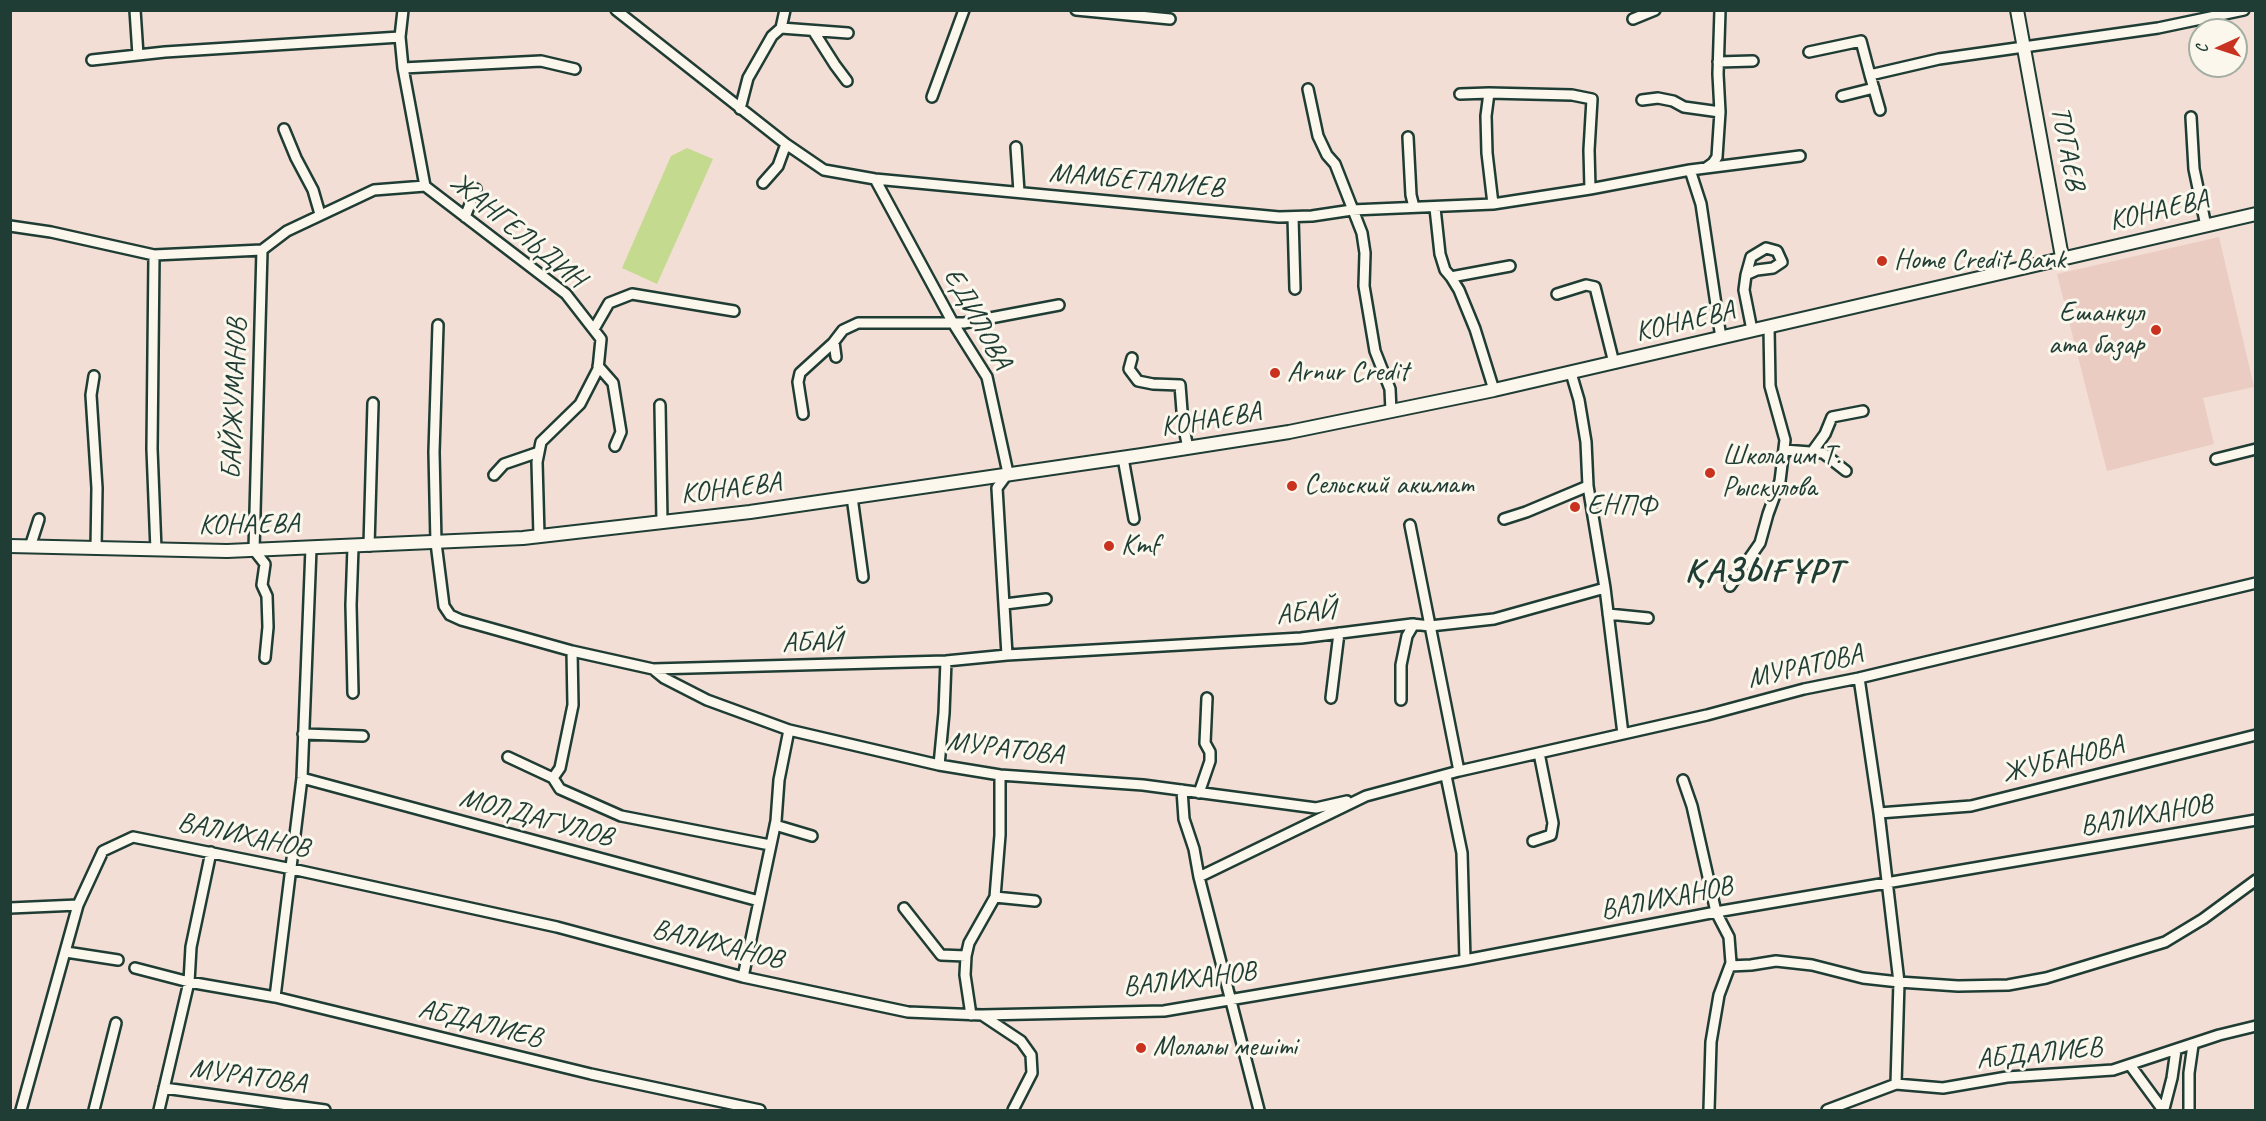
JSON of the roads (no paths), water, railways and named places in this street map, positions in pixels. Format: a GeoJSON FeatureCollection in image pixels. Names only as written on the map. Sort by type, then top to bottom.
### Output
{"type":"FeatureCollection","features":[{"type":"Feature","properties":{"kind":"main road","name":"ТОГАЕВ"},"geometry":{"type":"LineString","coordinates":[[2017,10],[2062,257]]}},
{"type":"Feature","properties":{"kind":"main road","name":"КОНАЕВА"},"geometry":{"type":"LineString","coordinates":[[10,546],[254,550],[436,543],[539,536],[750,512],[1123,458],[1289,432],[1494,390],[2256,214]]}},
{"type":"Feature","properties":{"kind":"street"},"geometry":{"type":"LineString","coordinates":[[135,10],[138,55]]}},
{"type":"Feature","properties":{"kind":"street","name":"ЖАНГЕЛЬДИН"},"geometry":{"type":"LineString","coordinates":[[403,10],[400,37],[403,68],[425,186],[566,294],[601,339],[598,366],[580,404],[541,442],[539,452]]}},
{"type":"Feature","properties":{"kind":"street","name":"МАМБЕТАЛИЕВ"},"geometry":{"type":"LineString","coordinates":[[616,10],[740,109],[824,170],[875,179],[1293,217],[1353,210],[1493,204],[1690,170],[1800,156]]}},
{"type":"Feature","properties":{"kind":"street"},"geometry":{"type":"LineString","coordinates":[[740,109],[748,78],[772,36],[781,28],[785,10]]}},
{"type":"Feature","properties":{"kind":"street"},"geometry":{"type":"LineString","coordinates":[[932,97],[964,10]]}},
{"type":"Feature","properties":{"kind":"street"},"geometry":{"type":"LineString","coordinates":[[1076,10],[1170,19]]}},
{"type":"Feature","properties":{"kind":"street"},"geometry":{"type":"LineString","coordinates":[[1633,19],[1655,10]]}},
{"type":"Feature","properties":{"kind":"street"},"geometry":{"type":"LineString","coordinates":[[1703,169],[1713,163],[1717,157],[1720,112],[1718,62],[1720,10]]}},
{"type":"Feature","properties":{"kind":"street"},"geometry":{"type":"LineString","coordinates":[[1870,75],[1939,59],[2158,28],[2244,10]]}},
{"type":"Feature","properties":{"kind":"street"},"geometry":{"type":"LineString","coordinates":[[781,28],[848,33]]}},
{"type":"Feature","properties":{"kind":"street"},"geometry":{"type":"LineString","coordinates":[[814,32],[847,81]]}},
{"type":"Feature","properties":{"kind":"street"},"geometry":{"type":"LineString","coordinates":[[92,60],[400,37]]}},
{"type":"Feature","properties":{"kind":"street"},"geometry":{"type":"LineString","coordinates":[[1809,52],[1861,41],[1880,110]]}},
{"type":"Feature","properties":{"kind":"street"},"geometry":{"type":"LineString","coordinates":[[403,68],[541,61],[575,69]]}},
{"type":"Feature","properties":{"kind":"street"},"geometry":{"type":"LineString","coordinates":[[1718,62],[1753,61]]}},
{"type":"Feature","properties":{"kind":"street"},"geometry":{"type":"LineString","coordinates":[[1842,96],[1874,88]]}},
{"type":"Feature","properties":{"kind":"street"},"geometry":{"type":"LineString","coordinates":[[1308,89],[1318,136],[1326,155],[1335,164],[1362,233],[1365,253],[1364,286],[1375,351],[1390,389],[1391,411]]}},
{"type":"Feature","properties":{"kind":"street"},"geometry":{"type":"LineString","coordinates":[[1489,93],[1486,116],[1487,153],[1493,204]]}},
{"type":"Feature","properties":{"kind":"street"},"geometry":{"type":"LineString","coordinates":[[1460,94],[1572,95],[1592,99],[1589,150],[1590,189]]}},
{"type":"Feature","properties":{"kind":"street"},"geometry":{"type":"LineString","coordinates":[[1642,100],[1658,98],[1673,101],[1684,107],[1720,112]]}},
{"type":"Feature","properties":{"kind":"street"},"geometry":{"type":"LineString","coordinates":[[2191,117],[2194,169],[2206,226]]}},
{"type":"Feature","properties":{"kind":"street"},"geometry":{"type":"LineString","coordinates":[[284,129],[313,190],[320,214]]}},
{"type":"Feature","properties":{"kind":"street"},"geometry":{"type":"LineString","coordinates":[[1408,137],[1411,195],[1414,207]]}},
{"type":"Feature","properties":{"kind":"street"},"geometry":{"type":"LineString","coordinates":[[764,183],[778,166],[786,144]]}},
{"type":"Feature","properties":{"kind":"street"},"geometry":{"type":"LineString","coordinates":[[1016,147],[1019,192]]}},
{"type":"Feature","properties":{"kind":"street"},"geometry":{"type":"LineString","coordinates":[[1690,170],[1701,204],[1721,338]]}},
{"type":"Feature","properties":{"kind":"street","name":"ЕДИЛОВА"},"geometry":{"type":"LineString","coordinates":[[875,179],[953,322],[987,377],[1008,473]]}},
{"type":"Feature","properties":{"kind":"street","name":"ЖАНГЕЛЬДИН"},"geometry":{"type":"LineString","coordinates":[[262,250],[287,231],[374,190],[425,186]]}},
{"type":"Feature","properties":{"kind":"street"},"geometry":{"type":"LineString","coordinates":[[465,217],[476,189]]}},
{"type":"Feature","properties":{"kind":"street"},"geometry":{"type":"LineString","coordinates":[[1435,208],[1440,254],[1445,270],[1451,277],[1475,329],[1494,390]]}},
{"type":"Feature","properties":{"kind":"street"},"geometry":{"type":"LineString","coordinates":[[1293,217],[1295,289]]}},
{"type":"Feature","properties":{"kind":"street"},"geometry":{"type":"LineString","coordinates":[[10,226],[51,232],[154,255],[262,250]]}},
{"type":"Feature","properties":{"kind":"street","name":"БАЙЖУМАНОВ"},"geometry":{"type":"LineString","coordinates":[[254,550],[262,250]]}},
{"type":"Feature","properties":{"kind":"street"},"geometry":{"type":"LineString","coordinates":[[154,255],[152,449],[156,550]]}},
{"type":"Feature","properties":{"kind":"street"},"geometry":{"type":"LineString","coordinates":[[1451,277],[1510,266]]}},
{"type":"Feature","properties":{"kind":"street"},"geometry":{"type":"LineString","coordinates":[[1746,275],[1744,290],[1752,330]]}},
{"type":"Feature","properties":{"kind":"street"},"geometry":{"type":"LineString","coordinates":[[1557,294],[1586,285],[1595,287],[1614,363]]}},
{"type":"Feature","properties":{"kind":"street"},"geometry":{"type":"LineString","coordinates":[[594,329],[609,303],[632,294],[734,312]]}},
{"type":"Feature","properties":{"kind":"street"},"geometry":{"type":"LineString","coordinates":[[802,414],[798,382],[800,373],[834,342],[843,330],[858,323],[964,323],[1059,305]]}},
{"type":"Feature","properties":{"kind":"street"},"geometry":{"type":"LineString","coordinates":[[438,325],[434,452],[436,543],[444,606],[450,615],[572,651],[653,669]]}},
{"type":"Feature","properties":{"kind":"street"},"geometry":{"type":"LineString","coordinates":[[1730,586],[1760,543],[1780,481],[1785,440],[1770,386],[1769,327]]}},
{"type":"Feature","properties":{"kind":"street"},"geometry":{"type":"LineString","coordinates":[[834,342],[837,357]]}},
{"type":"Feature","properties":{"kind":"street"},"geometry":{"type":"LineString","coordinates":[[1132,358],[1129,369],[1138,381],[1180,385],[1183,424],[1188,448]]}},
{"type":"Feature","properties":{"kind":"street"},"geometry":{"type":"LineString","coordinates":[[598,366],[613,383],[621,432],[615,446]]}},
{"type":"Feature","properties":{"kind":"street"},"geometry":{"type":"LineString","coordinates":[[1571,373],[1579,400],[1586,441],[1588,486],[1605,588],[1623,734]]}},
{"type":"Feature","properties":{"kind":"street"},"geometry":{"type":"LineString","coordinates":[[94,376],[91,395],[97,488],[96,549]]}},
{"type":"Feature","properties":{"kind":"street"},"geometry":{"type":"LineString","coordinates":[[369,546],[373,403]]}},
{"type":"Feature","properties":{"kind":"street"},"geometry":{"type":"LineString","coordinates":[[660,405],[662,522]]}},
{"type":"Feature","properties":{"kind":"street"},"geometry":{"type":"LineString","coordinates":[[1812,452],[1825,434],[1832,417],[1863,411]]}},
{"type":"Feature","properties":{"kind":"street"},"geometry":{"type":"LineString","coordinates":[[2216,459],[2256,448]]}},
{"type":"Feature","properties":{"kind":"street"},"geometry":{"type":"LineString","coordinates":[[1784,450],[1823,453],[1846,471]]}},
{"type":"Feature","properties":{"kind":"street"},"geometry":{"type":"LineString","coordinates":[[494,475],[504,464],[539,452]]}},
{"type":"Feature","properties":{"kind":"street"},"geometry":{"type":"LineString","coordinates":[[539,452],[537,462],[539,536]]}},
{"type":"Feature","properties":{"kind":"street"},"geometry":{"type":"LineString","coordinates":[[1123,458],[1134,519]]}},
{"type":"Feature","properties":{"kind":"street"},"geometry":{"type":"LineString","coordinates":[[1007,655],[997,488],[1008,473]]}},
{"type":"Feature","properties":{"kind":"street"},"geometry":{"type":"LineString","coordinates":[[1504,519],[1588,486]]}},
{"type":"Feature","properties":{"kind":"street"},"geometry":{"type":"LineString","coordinates":[[852,496],[863,577]]}},
{"type":"Feature","properties":{"kind":"street"},"geometry":{"type":"LineString","coordinates":[[30,547],[39,519]]}},
{"type":"Feature","properties":{"kind":"street"},"geometry":{"type":"LineString","coordinates":[[1410,525],[1459,771]]}},
{"type":"Feature","properties":{"kind":"street"},"geometry":{"type":"LineString","coordinates":[[353,547],[351,605],[353,693]]}},
{"type":"Feature","properties":{"kind":"street"},"geometry":{"type":"LineString","coordinates":[[275,998],[302,778],[312,548]]}},
{"type":"Feature","properties":{"kind":"street"},"geometry":{"type":"LineString","coordinates":[[254,550],[265,564],[262,585],[267,596],[266,658]]}},
{"type":"Feature","properties":{"kind":"street","name":"МУРАТОВА"},"geometry":{"type":"LineString","coordinates":[[653,669],[664,678],[707,700],[789,729],[939,765],[1000,775],[1143,785],[1316,808],[1459,771],[1707,715],[1804,689],[1859,678],[2256,583]]}},
{"type":"Feature","properties":{"kind":"street","name":"АБАЙ"},"geometry":{"type":"LineString","coordinates":[[653,669],[946,661],[1007,655],[1301,638],[1414,624],[1430,626],[1494,620],[1605,588]]}},
{"type":"Feature","properties":{"kind":"street"},"geometry":{"type":"LineString","coordinates":[[1005,604],[1046,599]]}},
{"type":"Feature","properties":{"kind":"street"},"geometry":{"type":"LineString","coordinates":[[1608,614],[1648,618]]}},
{"type":"Feature","properties":{"kind":"street"},"geometry":{"type":"LineString","coordinates":[[1401,700],[1401,665],[1407,636],[1414,624]]}},
{"type":"Feature","properties":{"kind":"street"},"geometry":{"type":"LineString","coordinates":[[1331,698],[1339,633]]}},
{"type":"Feature","properties":{"kind":"street"},"geometry":{"type":"LineString","coordinates":[[554,778],[560,768],[573,705],[572,651]]}},
{"type":"Feature","properties":{"kind":"street"},"geometry":{"type":"LineString","coordinates":[[939,765],[946,661]]}},
{"type":"Feature","properties":{"kind":"street"},"geometry":{"type":"LineString","coordinates":[[1859,678],[1880,813],[1886,883],[1899,982],[1896,1084]]}},
{"type":"Feature","properties":{"kind":"street"},"geometry":{"type":"LineString","coordinates":[[1199,793],[1210,761],[1210,752],[1205,743],[1206,698]]}},
{"type":"Feature","properties":{"kind":"street"},"geometry":{"type":"LineString","coordinates":[[743,977],[775,825],[779,780],[789,729]]}},
{"type":"Feature","properties":{"kind":"street"},"geometry":{"type":"LineString","coordinates":[[303,735],[363,736]]}},
{"type":"Feature","properties":{"kind":"street","name":"ЖУБАНОВА"},"geometry":{"type":"LineString","coordinates":[[1880,813],[1971,806],[2256,735]]}},
{"type":"Feature","properties":{"kind":"street"},"geometry":{"type":"LineString","coordinates":[[1533,841],[1551,835],[1553,823],[1539,753]]}},
{"type":"Feature","properties":{"kind":"street"},"geometry":{"type":"LineString","coordinates":[[508,757],[554,778],[560,789],[621,816],[770,845]]}},
{"type":"Feature","properties":{"kind":"street"},"geometry":{"type":"LineString","coordinates":[[970,1015],[965,975],[966,956],[969,943],[995,897],[1000,835],[1000,775]]}},
{"type":"Feature","properties":{"kind":"street"},"geometry":{"type":"LineString","coordinates":[[1446,776],[1462,853],[1465,960]]}},
{"type":"Feature","properties":{"kind":"street","name":"МОЛДАГУЛОВ"},"geometry":{"type":"LineString","coordinates":[[302,778],[759,901]]}},
{"type":"Feature","properties":{"kind":"street"},"geometry":{"type":"LineString","coordinates":[[1683,780],[1692,806],[1716,912],[1729,937],[1730,966],[1719,995],[1711,1042],[1709,1110]]}},
{"type":"Feature","properties":{"kind":"street"},"geometry":{"type":"LineString","coordinates":[[1182,790],[1184,819],[1194,849],[1198,877],[1259,1110]]}},
{"type":"Feature","properties":{"kind":"street","name":"МУРАТОВА"},"geometry":{"type":"LineString","coordinates":[[1198,877],[1366,796]]}},
{"type":"Feature","properties":{"kind":"street","name":"ВАЛИХАНОВ"},"geometry":{"type":"LineString","coordinates":[[78,905],[103,851],[133,837],[292,868],[557,927],[743,977],[908,1012],[982,1015],[1164,1011],[1465,960],[1716,912],[2256,820]]}},
{"type":"Feature","properties":{"kind":"street"},"geometry":{"type":"LineString","coordinates":[[775,825],[812,836]]}},
{"type":"Feature","properties":{"kind":"street"},"geometry":{"type":"LineString","coordinates":[[159,1110],[189,982],[191,946],[211,852]]}},
{"type":"Feature","properties":{"kind":"street"},"geometry":{"type":"LineString","coordinates":[[1730,966],[1776,961],[1812,965],[1863,978],[1958,986],[1998,985],[2046,978],[2165,942],[2203,919],[2256,880]]}},
{"type":"Feature","properties":{"kind":"street"},"geometry":{"type":"LineString","coordinates":[[995,897],[1035,901]]}},
{"type":"Feature","properties":{"kind":"street"},"geometry":{"type":"LineString","coordinates":[[10,908],[78,905],[21,1110]]}},
{"type":"Feature","properties":{"kind":"street"},"geometry":{"type":"LineString","coordinates":[[904,908],[941,955],[966,956]]}},
{"type":"Feature","properties":{"kind":"street"},"geometry":{"type":"LineString","coordinates":[[66,952],[118,960]]}},
{"type":"Feature","properties":{"kind":"street","name":"АБДАЛИЕВ"},"geometry":{"type":"LineString","coordinates":[[135,968],[189,982],[275,998],[591,1074],[760,1110]]}},
{"type":"Feature","properties":{"kind":"street"},"geometry":{"type":"LineString","coordinates":[[982,1015],[1021,1041],[1031,1055],[1032,1072],[1013,1110]]}},
{"type":"Feature","properties":{"kind":"street"},"geometry":{"type":"LineString","coordinates":[[94,1110],[116,1023]]}},
{"type":"Feature","properties":{"kind":"street","name":"АБДАЛИЕВ"},"geometry":{"type":"LineString","coordinates":[[1827,1110],[1896,1084],[1942,1088],[2007,1077],[2113,1070],[2220,1035],[2256,1026]]}},
{"type":"Feature","properties":{"kind":"street"},"geometry":{"type":"LineString","coordinates":[[2189,1110],[2189,1073],[2193,1045]]}},
{"type":"Feature","properties":{"kind":"street"},"geometry":{"type":"LineString","coordinates":[[2164,1110],[2176,1050]]}},
{"type":"Feature","properties":{"kind":"street"},"geometry":{"type":"LineString","coordinates":[[2130,1065],[2164,1110]]}},
{"type":"Feature","properties":{"kind":"street","name":"МУРАТОВА"},"geometry":{"type":"LineString","coordinates":[[164,1088],[325,1110]]}},
{"type":"Feature","properties":{"kind":"place","name":"Home Credit Bank"},"geometry":{"type":"Point","coordinates":[1882,261]}},
{"type":"Feature","properties":{"kind":"place","name":"Ешанкул ата базар"},"geometry":{"type":"Point","coordinates":[2156,330]}},
{"type":"Feature","properties":{"kind":"place","name":"Arnur Credit"},"geometry":{"type":"Point","coordinates":[1275,373]}},
{"type":"Feature","properties":{"kind":"place","name":"Школа им Т. Рыскулова"},"geometry":{"type":"Point","coordinates":[1710,473]}},
{"type":"Feature","properties":{"kind":"place","name":"Сельский акимат"},"geometry":{"type":"Point","coordinates":[1292,486]}},
{"type":"Feature","properties":{"kind":"place","name":"ЕНПФ"},"geometry":{"type":"Point","coordinates":[1575,507]}},
{"type":"Feature","properties":{"kind":"place","name":"Kmf"},"geometry":{"type":"Point","coordinates":[1109,546]}},
{"type":"Feature","properties":{"kind":"place","name":"Молалы мешіті"},"geometry":{"type":"Point","coordinates":[1141,1048]}},
{"type":"Feature","properties":{"kind":"district","name":"ҚАЗЫҒҰРТ"},"geometry":{"type":"Point","coordinates":[1764,572]}}]}
